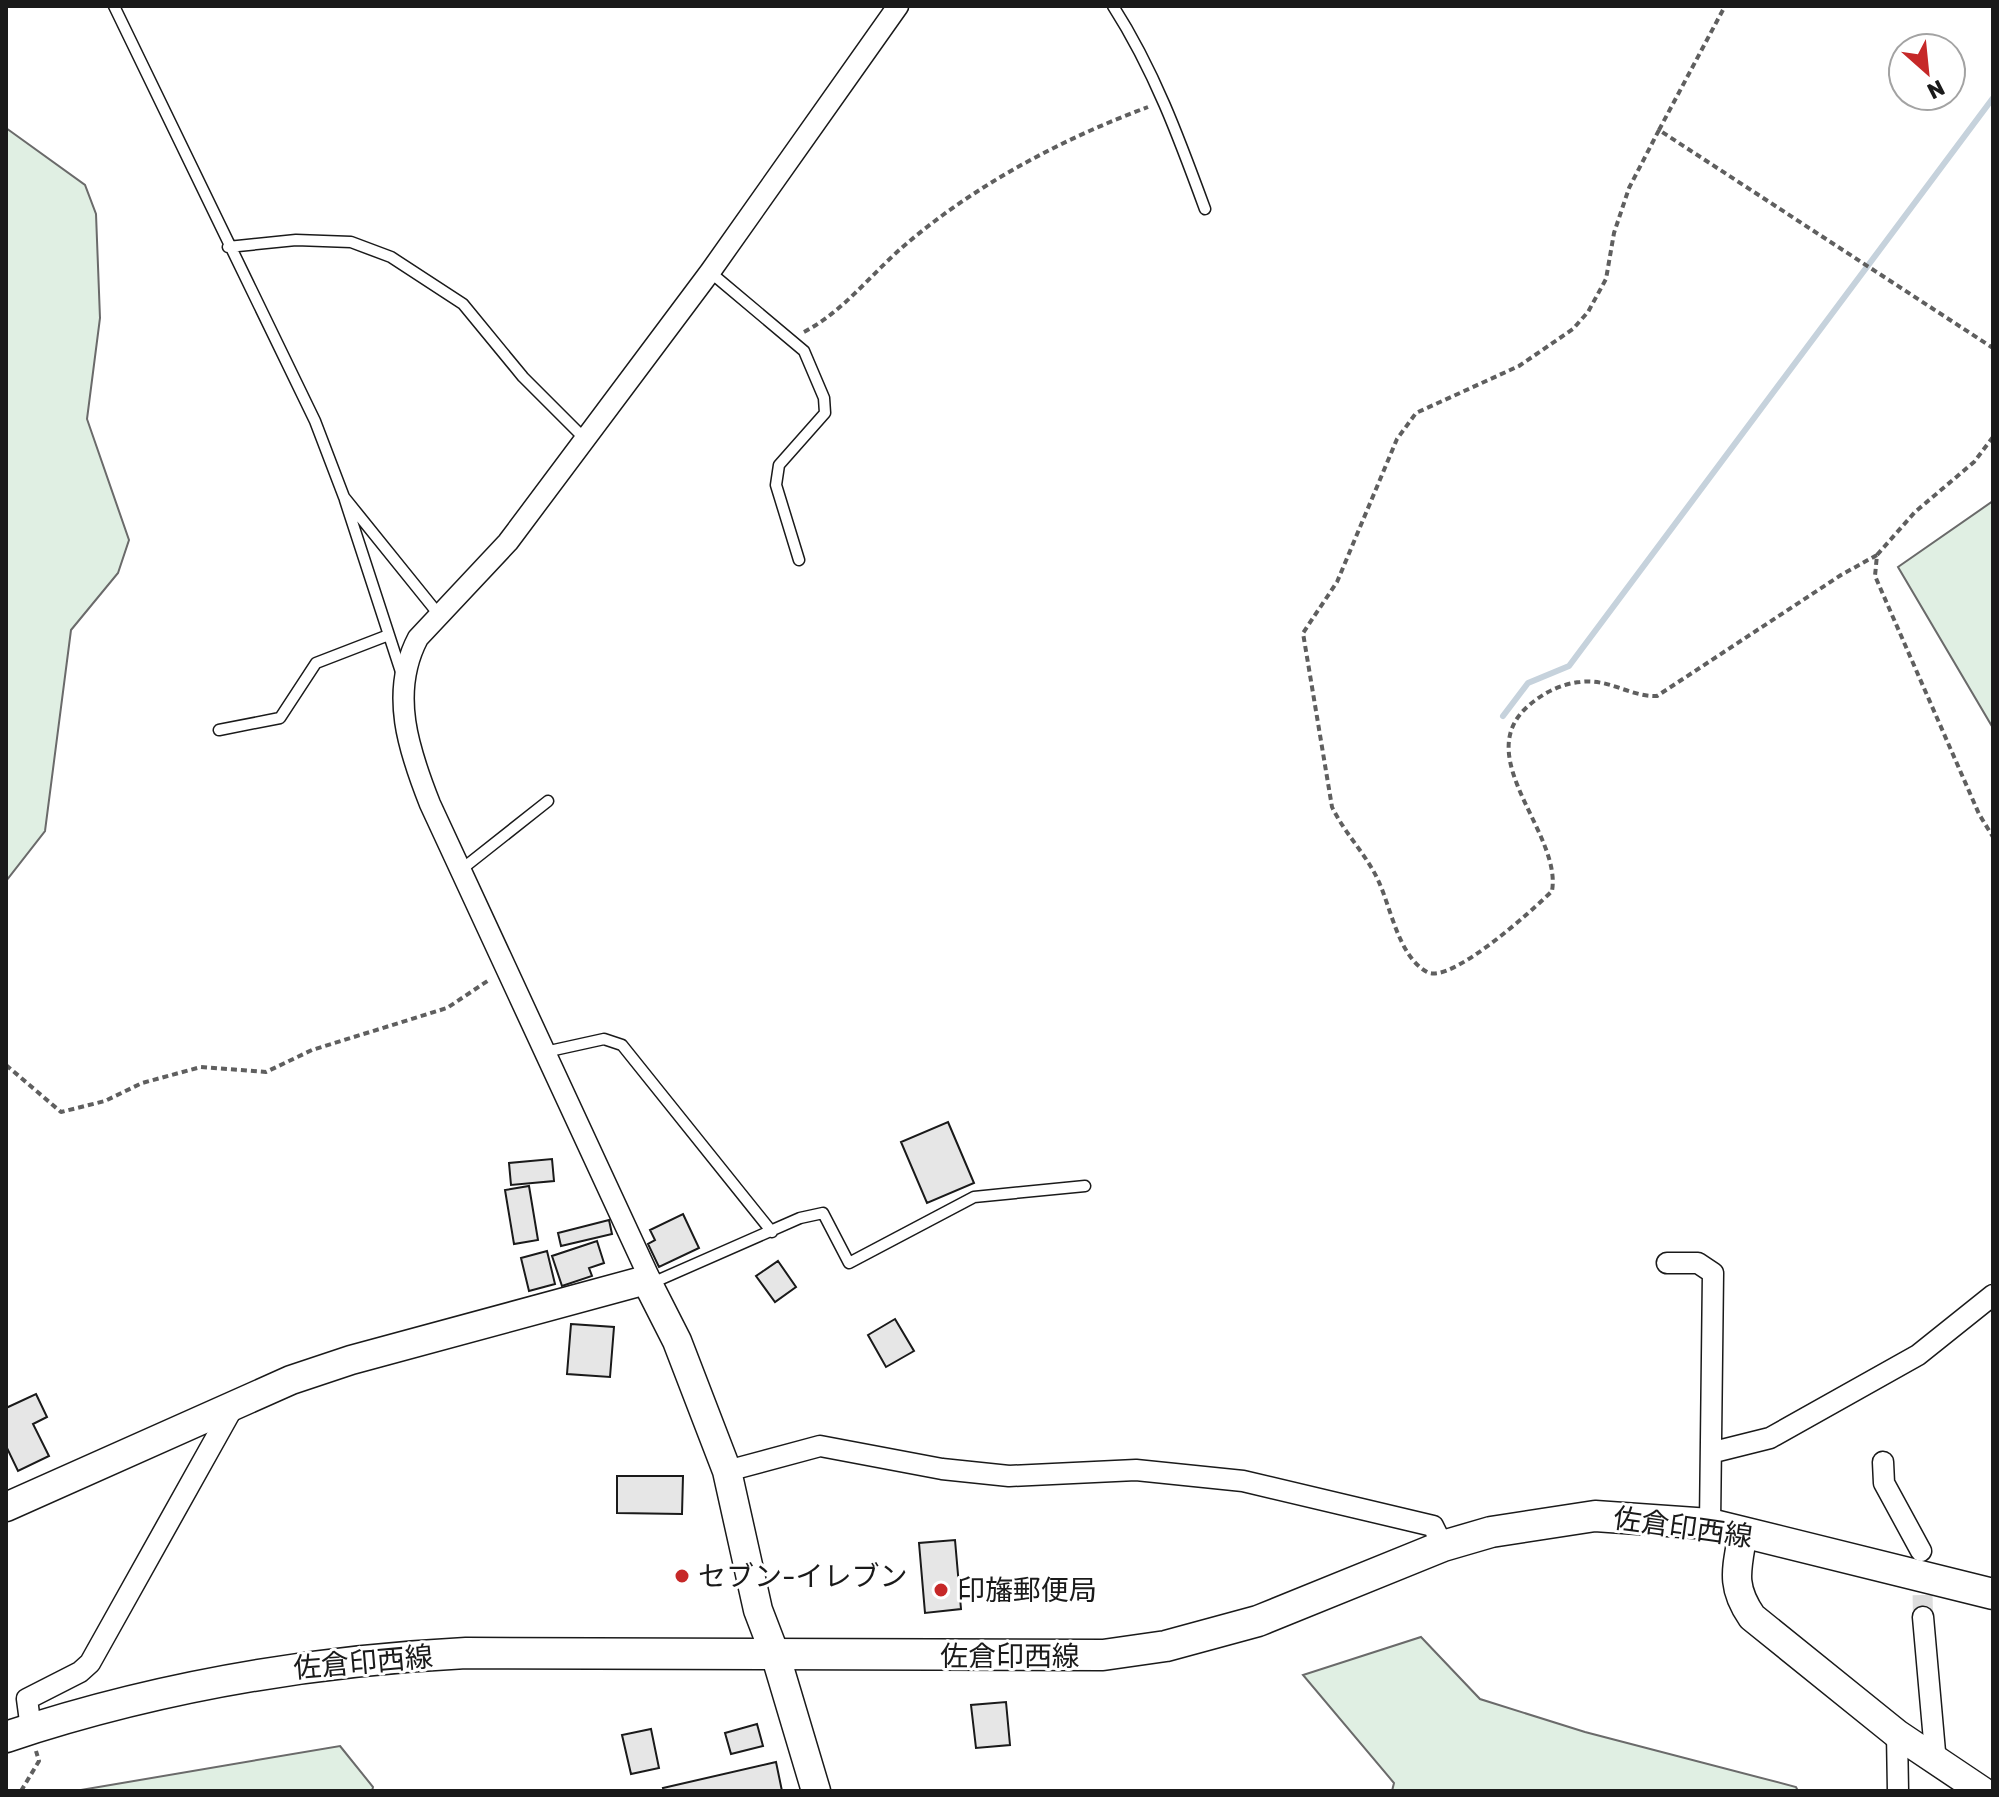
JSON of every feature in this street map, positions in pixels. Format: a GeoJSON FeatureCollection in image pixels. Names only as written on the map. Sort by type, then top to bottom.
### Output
{"type":"FeatureCollection","features":[{"type":"Feature","properties":{"kind":"main road","name":"佐倉印西線"},"geometry":{"type":"LineString","coordinates":[[18,1733],[93,1709],[243,1675],[389,1657],[466,1653],[776,1657],[1103,1655],[1166,1646],[1258,1621],[1443,1546],[1542,1522],[1595,1516],[1710,1524],[1993,1594]]}},
{"type":"Feature","properties":{"kind":"street"},"geometry":{"type":"LineString","coordinates":[[816,1791],[776,1657],[758,1610],[727,1471],[677,1341],[648,1282],[650,1279],[613,1194],[545,1052],[409,750],[404,681],[408,657],[418,638],[500,552],[710,272],[898,6]]}},
{"type":"Feature","properties":{"kind":"street"},"geometry":{"type":"LineString","coordinates":[[1667,1263],[1698,1263],[1713,1273],[1709,1402],[1714,1452],[1710,1524]]}},
{"type":"Feature","properties":{"kind":"street"},"geometry":{"type":"LineString","coordinates":[[6,1507],[236,1402],[351,1360],[648,1282]]}},
{"type":"Feature","properties":{"kind":"street"},"geometry":{"type":"LineString","coordinates":[[1714,1452],[1770,1438],[1918,1355],[1993,1295]]}},
{"type":"Feature","properties":{"kind":"street"},"geometry":{"type":"LineString","coordinates":[[18,1733],[27,1699],[80,1672],[90,1663],[236,1402]]}},
{"type":"Feature","properties":{"kind":"street"},"geometry":{"type":"LineString","coordinates":[[727,1471],[820,1446],[942,1469],[1009,1476],[1136,1470],[1228,1480],[1433,1526],[1443,1546]]}},
{"type":"Feature","properties":{"kind":"street"},"geometry":{"type":"LineString","coordinates":[[1883,1462],[1884,1483],[1921,1551]]}},
{"type":"Feature","properties":{"kind":"street"},"geometry":{"type":"LineString","coordinates":[[1743,1532],[1736,1584],[1740,1599],[1752,1617],[1897,1734],[1982,1791]]}},
{"type":"Feature","properties":{"kind":"street"},"geometry":{"type":"LineString","coordinates":[[1923,1617],[1936,1763]]}},
{"type":"Feature","properties":{"kind":"street"},"geometry":{"type":"LineString","coordinates":[[1897,1734],[1898,1791]]}},
{"type":"Feature","properties":{"kind":"lane"},"geometry":{"type":"LineString","coordinates":[[114,6],[228,247],[315,421],[344,497],[386,636],[404,681]]}},
{"type":"Feature","properties":{"kind":"lane"},"geometry":{"type":"LineString","coordinates":[[1113,6],[1136,42],[1165,100],[1205,209]]}},
{"type":"Feature","properties":{"kind":"lane"},"geometry":{"type":"LineString","coordinates":[[228,247],[296,240],[351,242],[391,257],[463,304],[523,377],[585,439]]}},
{"type":"Feature","properties":{"kind":"lane"},"geometry":{"type":"LineString","coordinates":[[710,272],[804,351],[824,398],[825,413],[779,465],[776,485],[799,560]]}},
{"type":"Feature","properties":{"kind":"lane"},"geometry":{"type":"LineString","coordinates":[[344,497],[440,616]]}},
{"type":"Feature","properties":{"kind":"lane"},"geometry":{"type":"LineString","coordinates":[[219,730],[280,718],[316,663],[386,636]]}},
{"type":"Feature","properties":{"kind":"lane"},"geometry":{"type":"LineString","coordinates":[[462,869],[548,801]]}},
{"type":"Feature","properties":{"kind":"lane"},"geometry":{"type":"LineString","coordinates":[[545,1052],[604,1039],[622,1045],[772,1232]]}},
{"type":"Feature","properties":{"kind":"lane"},"geometry":{"type":"LineString","coordinates":[[648,1282],[823,1213],[849,1263],[974,1197],[1085,1186]]}},
{"type":"Feature","properties":{"kind":"path"},"geometry":{"type":"LineString","coordinates":[[1725,6],[1629,188],[1614,233],[1606,279],[1588,312],[1573,329],[1519,366],[1416,413],[1397,439],[1337,582],[1303,633],[1332,807],[1343,830],[1371,865],[1393,919],[1420,966],[1428,973],[1441,975],[1463,964],[1552,891],[1543,847],[1511,767],[1509,734],[1522,712],[1537,698],[1563,685],[1584,681],[1612,684],[1642,697],[1657,696],[1841,575],[1877,555],[1915,512],[1974,462],[1993,437]]}},
{"type":"Feature","properties":{"kind":"path"},"geometry":{"type":"LineString","coordinates":[[790,340],[834,314],[905,245],[974,194],[1094,127],[1165,100]]}},
{"type":"Feature","properties":{"kind":"path"},"geometry":{"type":"LineString","coordinates":[[1659,130],[1993,348]]}},
{"type":"Feature","properties":{"kind":"path"},"geometry":{"type":"LineString","coordinates":[[1877,555],[1875,576],[1979,814],[1993,837]]}},
{"type":"Feature","properties":{"kind":"path"},"geometry":{"type":"LineString","coordinates":[[6,1065],[23,1083],[61,1112],[105,1101],[142,1083],[201,1067],[266,1072],[312,1050],[447,1008],[508,968]]}},
{"type":"Feature","properties":{"kind":"path"},"geometry":{"type":"LineString","coordinates":[[18,1733],[39,1761],[21,1791]]}},
{"type":"Feature","properties":{"kind":"green space"},"geometry":{"type":"Polygon","coordinates":[[[6,128],[85,185],[96,214],[100,318],[87,419],[129,540],[118,573],[71,630],[45,831],[6,881],[6,128]]]}},
{"type":"Feature","properties":{"kind":"green space"},"geometry":{"type":"Polygon","coordinates":[[[1993,501],[1993,728],[1898,567],[1993,501]]]}},
{"type":"Feature","properties":{"kind":"green space"},"geometry":{"type":"Polygon","coordinates":[[[1421,1637],[1480,1699],[1585,1732],[1796,1787],[1798,1791],[1392,1791],[1394,1783],[1303,1675],[1421,1637]]]}},
{"type":"Feature","properties":{"kind":"green space"},"geometry":{"type":"Polygon","coordinates":[[[340,1746],[373,1787],[372,1791],[75,1791],[340,1746]]]}},
{"type":"Feature","properties":{"kind":"building"},"geometry":{"type":"Polygon","coordinates":[[[948,1122],[974,1183],[927,1203],[901,1142],[948,1122]]]}},
{"type":"Feature","properties":{"kind":"building"},"geometry":{"type":"Polygon","coordinates":[[[552,1159],[554,1181],[511,1185],[509,1163],[552,1159]]]}},
{"type":"Feature","properties":{"kind":"building"},"geometry":{"type":"Polygon","coordinates":[[[529,1186],[538,1240],[514,1244],[505,1190],[529,1186]]]}},
{"type":"Feature","properties":{"kind":"building"},"geometry":{"type":"Polygon","coordinates":[[[683,1214],[699,1248],[659,1267],[648,1244],[655,1240],[650,1230],[683,1214]]]}},
{"type":"Feature","properties":{"kind":"building"},"geometry":{"type":"Polygon","coordinates":[[[609,1220],[612,1234],[561,1246],[558,1233],[609,1220]]]}},
{"type":"Feature","properties":{"kind":"building"},"geometry":{"type":"Polygon","coordinates":[[[597,1241],[604,1263],[589,1268],[592,1276],[562,1286],[552,1256],[597,1241]]]}},
{"type":"Feature","properties":{"kind":"building"},"geometry":{"type":"Polygon","coordinates":[[[547,1251],[555,1284],[529,1291],[521,1258],[547,1251]]]}},
{"type":"Feature","properties":{"kind":"building"},"geometry":{"type":"Polygon","coordinates":[[[778,1261],[796,1287],[775,1302],[756,1276],[778,1261]]]}},
{"type":"Feature","properties":{"kind":"building"},"geometry":{"type":"Polygon","coordinates":[[[895,1319],[914,1351],[886,1367],[868,1335],[895,1319]]]}},
{"type":"Feature","properties":{"kind":"building"},"geometry":{"type":"Polygon","coordinates":[[[571,1324],[614,1327],[610,1377],[567,1374],[571,1324]]]}},
{"type":"Feature","properties":{"kind":"building"},"geometry":{"type":"Polygon","coordinates":[[[36,1394],[47,1417],[33,1424],[49,1456],[18,1471],[6,1446],[6,1408],[36,1394]]]}},
{"type":"Feature","properties":{"kind":"building"},"geometry":{"type":"Polygon","coordinates":[[[617,1476],[683,1476],[682,1514],[617,1513],[617,1476]]]}},
{"type":"Feature","properties":{"kind":"building"},"geometry":{"type":"Polygon","coordinates":[[[955,1540],[961,1609],[925,1613],[919,1543],[955,1540]]]}},
{"type":"Feature","properties":{"kind":"building"},"geometry":{"type":"Polygon","coordinates":[[[1006,1702],[1010,1745],[976,1748],[971,1705],[1006,1702]]]}},
{"type":"Feature","properties":{"kind":"building"},"geometry":{"type":"Polygon","coordinates":[[[757,1724],[763,1746],[731,1754],[725,1733],[757,1724]]]}},
{"type":"Feature","properties":{"kind":"building"},"geometry":{"type":"Polygon","coordinates":[[[651,1729],[659,1768],[631,1774],[622,1735],[651,1729]]]}},
{"type":"Feature","properties":{"kind":"building"},"geometry":{"type":"Polygon","coordinates":[[[776,1762],[782,1791],[664,1791],[663,1788],[776,1762]]]}},
{"type":"Feature","properties":{"kind":"waterway"},"geometry":{"type":"LineString","coordinates":[[1503,716],[1528,683],[1569,666],[1993,98]]}},
{"type":"Feature","properties":{"kind":"tunnel"},"geometry":{"type":"LineString","coordinates":[[1922,1565],[1923,1617]]}},
{"type":"Feature","properties":{"kind":"place","name":"セブン-イレブン"},"geometry":{"type":"Point","coordinates":[682,1576]}},
{"type":"Feature","properties":{"kind":"place","name":"印旛郵便局"},"geometry":{"type":"Point","coordinates":[941,1590]}}]}
